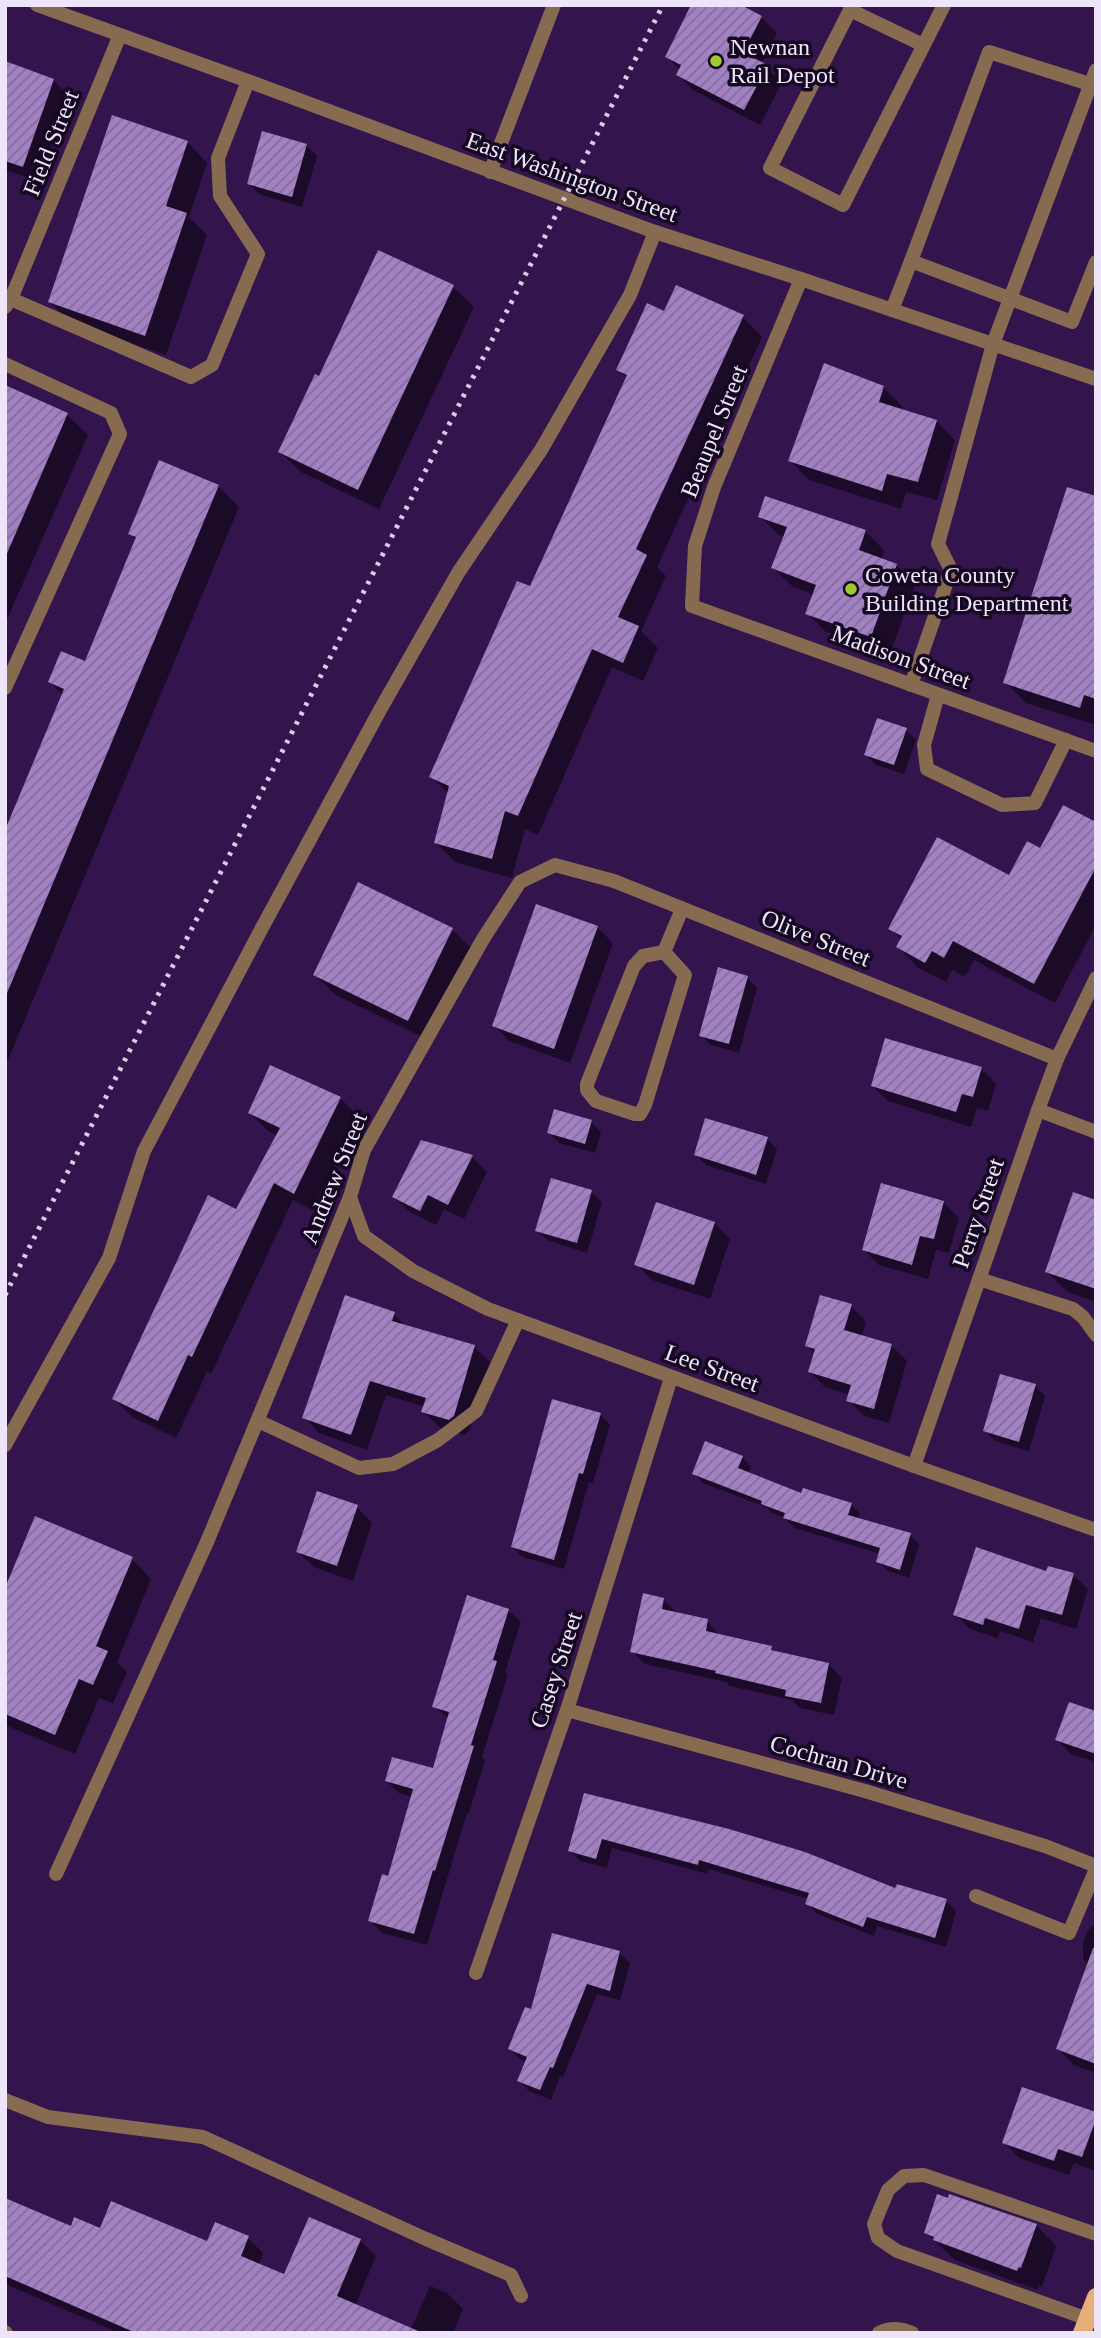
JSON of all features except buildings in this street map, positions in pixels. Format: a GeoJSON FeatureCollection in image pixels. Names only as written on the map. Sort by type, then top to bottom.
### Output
{"type":"FeatureCollection","features":[{"type":"Feature","properties":{"kind":"main road"},"geometry":{"type":"LineString","coordinates":[[1085,2326],[1096,2297]]}},
{"type":"Feature","properties":{"kind":"street","name":"East Washington Street"},"geometry":{"type":"LineString","coordinates":[[37,5],[655,232],[1096,379]]}},
{"type":"Feature","properties":{"kind":"street"},"geometry":{"type":"LineString","coordinates":[[490,172],[554,5]]}},
{"type":"Feature","properties":{"kind":"street"},"geometry":{"type":"LineString","coordinates":[[923,46],[850,9],[770,168],[843,205],[944,5]]}},
{"type":"Feature","properties":{"kind":"street","name":"Field Street"},"geometry":{"type":"LineString","coordinates":[[8,303],[120,35]]}},
{"type":"Feature","properties":{"kind":"street"},"geometry":{"type":"LineString","coordinates":[[892,310],[989,52],[1094,80],[993,344],[938,544],[951,570],[911,685]]}},
{"type":"Feature","properties":{"kind":"street"},"geometry":{"type":"LineString","coordinates":[[8,303],[191,377],[212,365],[258,254],[220,196],[218,158],[248,81]]}},
{"type":"Feature","properties":{"kind":"street"},"geometry":{"type":"LineString","coordinates":[[5,1445],[110,1258],[144,1150],[257,937],[458,573],[541,450],[631,295],[655,232]]}},
{"type":"Feature","properties":{"kind":"street"},"geometry":{"type":"LineString","coordinates":[[911,261],[1072,322],[1096,262]]}},
{"type":"Feature","properties":{"kind":"street","name":"Beaupel Street"},"geometry":{"type":"LineString","coordinates":[[692,606],[695,546],[714,487],[801,279]]}},
{"type":"Feature","properties":{"kind":"street"},"geometry":{"type":"LineString","coordinates":[[5,363],[111,414],[120,434],[5,688]]}},
{"type":"Feature","properties":{"kind":"street","name":"Madison Street"},"geometry":{"type":"LineString","coordinates":[[692,606],[1096,751]]}},
{"type":"Feature","properties":{"kind":"street"},"geometry":{"type":"LineString","coordinates":[[938,695],[924,746],[927,769],[1002,805],[1035,803],[1066,740]]}},
{"type":"Feature","properties":{"kind":"street","name":"Olive Street"},"geometry":{"type":"LineString","coordinates":[[555,865],[614,881],[1057,1059]]}},
{"type":"Feature","properties":{"kind":"street","name":"Andrew Street"},"geometry":{"type":"LineString","coordinates":[[56,1874],[207,1542],[351,1197],[364,1150],[483,939],[520,882],[555,865]]}},
{"type":"Feature","properties":{"kind":"street"},"geometry":{"type":"LineString","coordinates":[[664,952],[682,909]]}},
{"type":"Feature","properties":{"kind":"street"},"geometry":{"type":"LineString","coordinates":[[664,952],[685,975],[645,1105],[640,1114],[635,1114],[596,1101],[587,1090],[587,1084],[634,966],[643,956],[664,952]]}},
{"type":"Feature","properties":{"kind":"street","name":"Perry Street"},"geometry":{"type":"LineString","coordinates":[[914,1466],[1057,1059],[1096,978]]}},
{"type":"Feature","properties":{"kind":"street"},"geometry":{"type":"LineString","coordinates":[[1038,1110],[1096,1132]]}},
{"type":"Feature","properties":{"kind":"street","name":"Lee Street"},"geometry":{"type":"LineString","coordinates":[[351,1197],[364,1236],[413,1271],[488,1309],[671,1378],[1096,1530]]}},
{"type":"Feature","properties":{"kind":"street"},"geometry":{"type":"LineString","coordinates":[[979,1279],[1073,1309],[1083,1317],[1096,1335]]}},
{"type":"Feature","properties":{"kind":"street"},"geometry":{"type":"LineString","coordinates":[[258,1421],[359,1468],[393,1464],[438,1440],[476,1411],[518,1320]]}},
{"type":"Feature","properties":{"kind":"street","name":"Casey Street"},"geometry":{"type":"LineString","coordinates":[[476,1973],[568,1710],[671,1378]]}},
{"type":"Feature","properties":{"kind":"street","name":"Cochran Drive"},"geometry":{"type":"LineString","coordinates":[[568,1710],[865,1791],[1045,1846],[1096,1868]]}},
{"type":"Feature","properties":{"kind":"street"},"geometry":{"type":"LineString","coordinates":[[976,1896],[1069,1933],[1096,1868]]}},
{"type":"Feature","properties":{"kind":"street"},"geometry":{"type":"LineString","coordinates":[[5,2100],[48,2117],[204,2137],[511,2275],[521,2296]]}},
{"type":"Feature","properties":{"kind":"street"},"geometry":{"type":"LineString","coordinates":[[1085,2326],[897,2252],[878,2238],[874,2224],[888,2190],[904,2176],[924,2175],[1096,2234]]}},
{"type":"Feature","properties":{"kind":"street"},"geometry":{"type":"LineString","coordinates":[[878,2333],[886,2329],[902,2329],[912,2333]]}},
{"type":"Feature","properties":{"kind":"railway"},"geometry":{"type":"LineString","coordinates":[[5,1295],[663,5]]}},
{"type":"Feature","properties":{"kind":"place","name":"Newnan Rail Depot"},"geometry":{"type":"Point","coordinates":[716,61]}},
{"type":"Feature","properties":{"kind":"place","name":"Coweta County Building Department"},"geometry":{"type":"Point","coordinates":[851,589]}}]}
